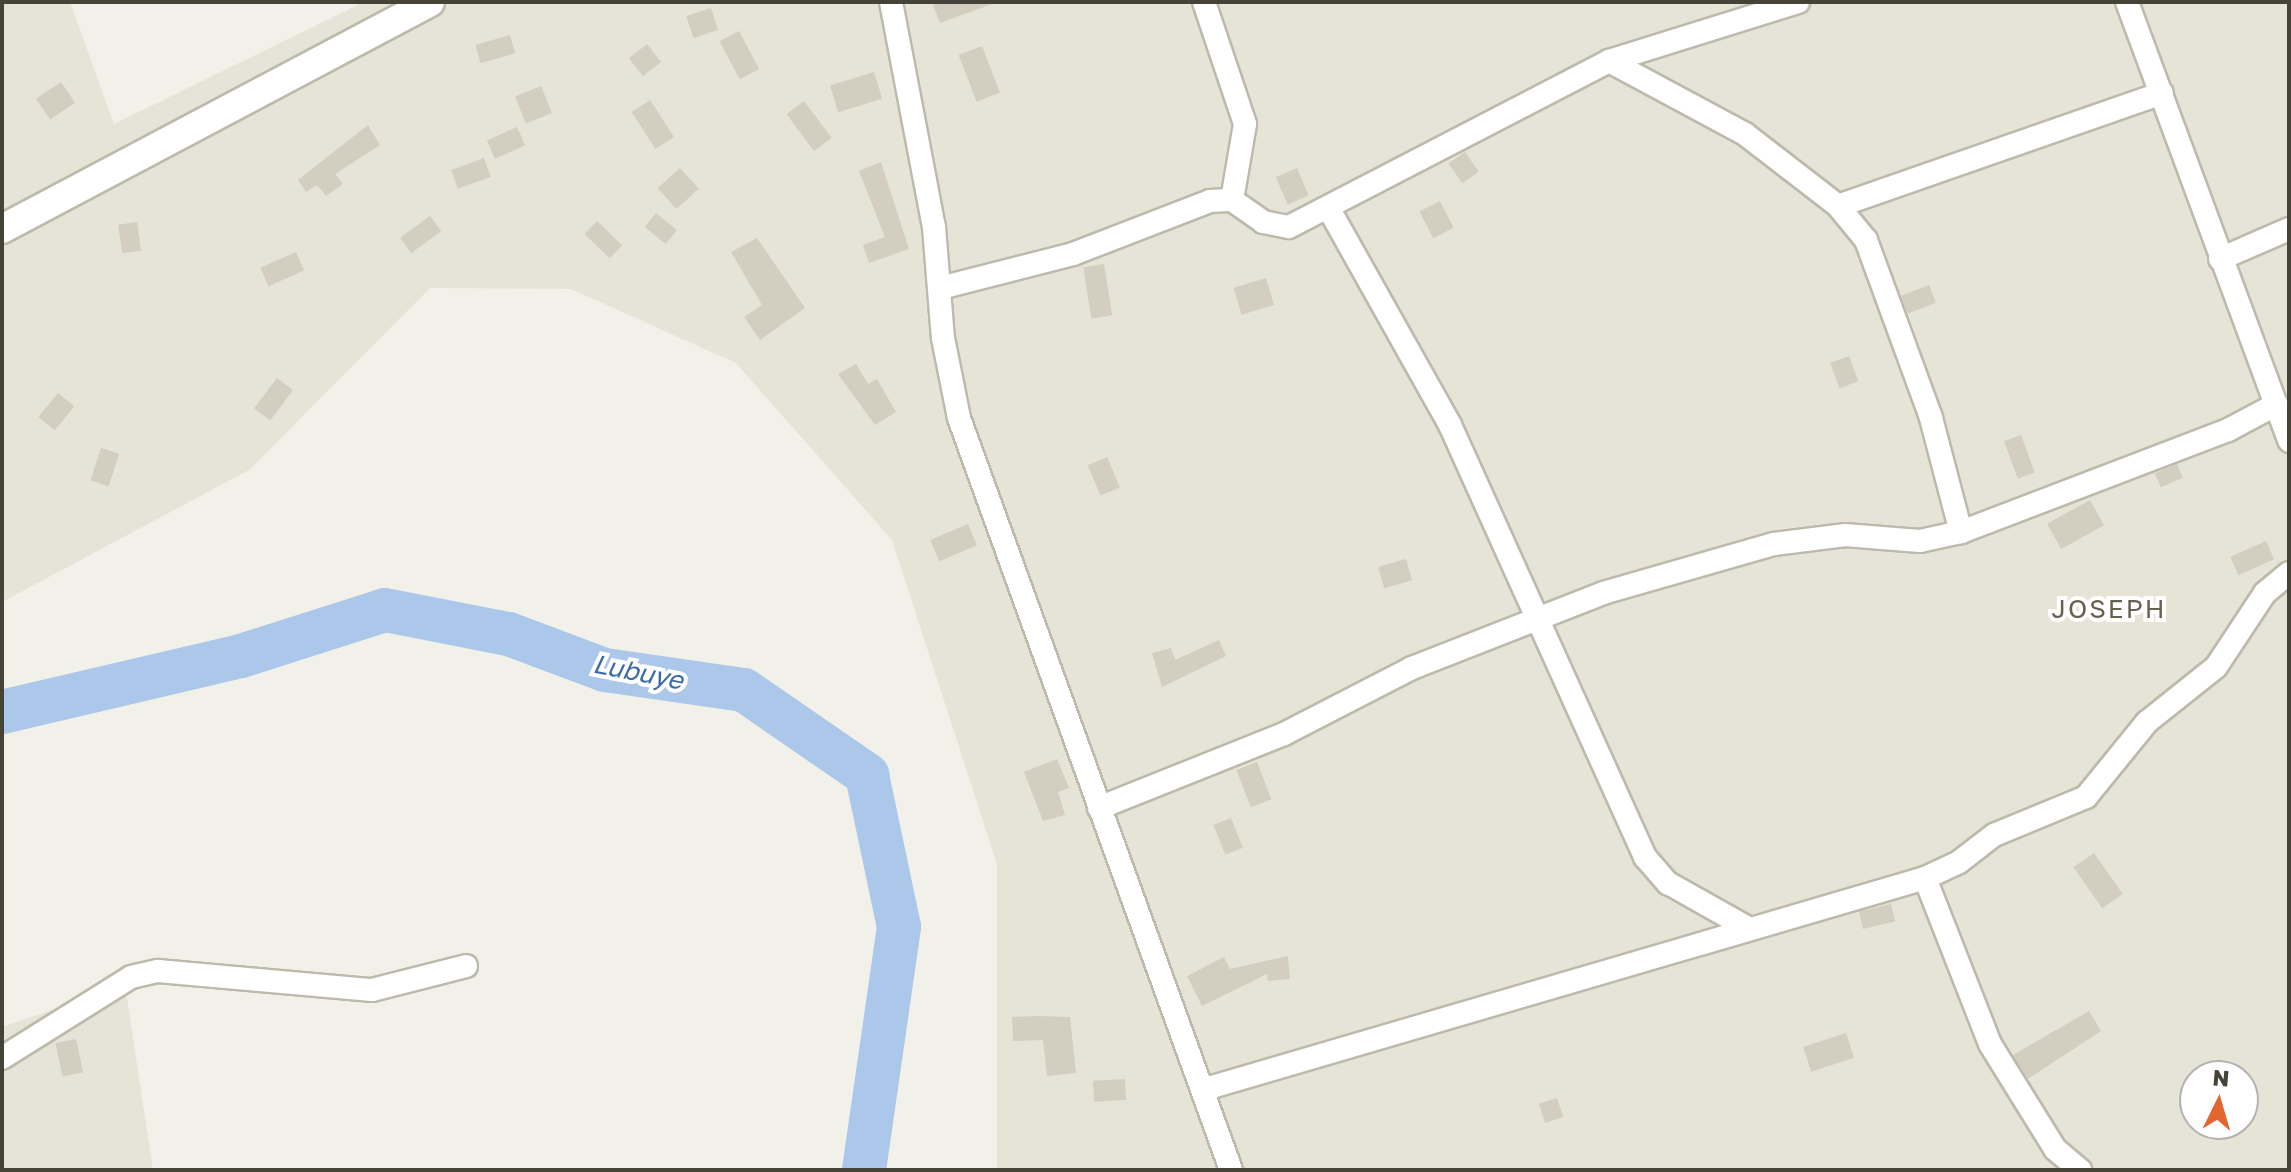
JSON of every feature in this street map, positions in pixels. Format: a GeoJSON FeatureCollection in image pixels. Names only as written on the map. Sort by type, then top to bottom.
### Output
{"type":"FeatureCollection","features":[{"type":"Feature","properties":{"kind":"street"},"geometry":{"type":"LineString","coordinates":[[2,229],[430,2]]}},
{"type":"Feature","properties":{"kind":"street"},"geometry":{"type":"LineString","coordinates":[[891,2],[944,287],[943,338],[959,418],[1099,808],[1205,1089],[1231,1170]]}},
{"type":"Feature","properties":{"kind":"street"},"geometry":{"type":"LineString","coordinates":[[1204,2],[1245,124],[1232,200]]}},
{"type":"Feature","properties":{"kind":"street"},"geometry":{"type":"LineString","coordinates":[[944,287],[1060,258],[1210,201],[1232,200],[1263,222],[1289,227],[1330,211],[1484,122],[1609,61],[1798,2]]}},
{"type":"Feature","properties":{"kind":"street"},"geometry":{"type":"LineString","coordinates":[[2127,2],[2289,441]]}},
{"type":"Feature","properties":{"kind":"street"},"geometry":{"type":"LineString","coordinates":[[1609,61],[1745,134],[1838,206],[1866,240],[1931,418],[1961,532]]}},
{"type":"Feature","properties":{"kind":"street"},"geometry":{"type":"LineString","coordinates":[[1838,206],[2162,93]]}},
{"type":"Feature","properties":{"kind":"street"},"geometry":{"type":"LineString","coordinates":[[1330,211],[1450,425],[1645,857],[1668,883],[1748,928]]}},
{"type":"Feature","properties":{"kind":"street"},"geometry":{"type":"LineString","coordinates":[[2220,259],[2289,229]]}},
{"type":"Feature","properties":{"kind":"street"},"geometry":{"type":"LineString","coordinates":[[1099,808],[1539,618],[1774,544],[1845,535],[1920,541],[1961,532],[2228,430],[2277,404]]}},
{"type":"Feature","properties":{"kind":"street"},"geometry":{"type":"LineString","coordinates":[[1205,1089],[1925,878],[1994,835],[2086,797],[2147,722],[2216,667],[2265,593],[2289,573]]}},
{"type":"Feature","properties":{"kind":"street"},"geometry":{"type":"LineString","coordinates":[[1925,878],[1990,1044],[2055,1149],[2080,1170]]}},
{"type":"Feature","properties":{"kind":"street"},"geometry":{"type":"LineString","coordinates":[[2,1058],[77,1007],[158,971],[372,990],[466,966]]}},
{"type":"Feature","properties":{"kind":"shaded area"},"geometry":{"type":"Polygon","coordinates":[[[2,2],[70,2],[114,124],[364,2],[2289,2],[2289,1170],[997,1170],[997,864],[892,540],[736,363],[571,289],[430,288],[249,470],[2,602],[2,2]]]}},
{"type":"Feature","properties":{"kind":"shaded area"},"geometry":{"type":"Polygon","coordinates":[[[125,985],[153,1170],[2,1170],[2,1027],[125,985]]]}},
{"type":"Feature","properties":{"kind":"building"},"geometry":{"type":"Polygon","coordinates":[[[932,2],[992,2],[992,4],[940,23],[932,2]]]}},
{"type":"Feature","properties":{"kind":"building"},"geometry":{"type":"Polygon","coordinates":[[[711,8],[718,30],[693,38],[686,16],[711,8]]]}},
{"type":"Feature","properties":{"kind":"building"},"geometry":{"type":"Polygon","coordinates":[[[739,31],[759,69],[740,79],[720,41],[739,31]]]}},
{"type":"Feature","properties":{"kind":"building"},"geometry":{"type":"Polygon","coordinates":[[[510,35],[515,53],[481,63],[475,45],[510,35]]]}},
{"type":"Feature","properties":{"kind":"building"},"geometry":{"type":"Polygon","coordinates":[[[647,44],[661,62],[643,76],[629,58],[647,44]]]}},
{"type":"Feature","properties":{"kind":"building"},"geometry":{"type":"Polygon","coordinates":[[[982,46],[1000,93],[977,102],[959,55],[982,46]]]}},
{"type":"Feature","properties":{"kind":"building"},"geometry":{"type":"Polygon","coordinates":[[[874,72],[882,99],[838,112],[830,85],[874,72]]]}},
{"type":"Feature","properties":{"kind":"building"},"geometry":{"type":"Polygon","coordinates":[[[61,82],[75,103],[50,120],[36,99],[61,82]]]}},
{"type":"Feature","properties":{"kind":"building"},"geometry":{"type":"Polygon","coordinates":[[[541,86],[552,113],[526,123],[515,96],[541,86]]]}},
{"type":"Feature","properties":{"kind":"building"},"geometry":{"type":"Polygon","coordinates":[[[650,100],[674,137],[656,149],[632,112],[650,100]]]}},
{"type":"Feature","properties":{"kind":"building"},"geometry":{"type":"Polygon","coordinates":[[[804,101],[832,138],[814,151],[786,114],[804,101]]]}},
{"type":"Feature","properties":{"kind":"building"},"geometry":{"type":"Polygon","coordinates":[[[368,125],[380,145],[335,174],[343,184],[326,196],[317,185],[306,192],[298,180],[368,125]]]}},
{"type":"Feature","properties":{"kind":"building"},"geometry":{"type":"Polygon","coordinates":[[[517,127],[525,145],[495,159],[487,140],[517,127]]]}},
{"type":"Feature","properties":{"kind":"building"},"geometry":{"type":"Polygon","coordinates":[[[1465,152],[1479,172],[1462,183],[1449,163],[1465,152]]]}},
{"type":"Feature","properties":{"kind":"building"},"geometry":{"type":"Polygon","coordinates":[[[484,158],[491,177],[458,189],[451,170],[484,158]]]}},
{"type":"Feature","properties":{"kind":"building"},"geometry":{"type":"Polygon","coordinates":[[[881,162],[909,249],[869,263],[863,245],[885,237],[859,171],[881,162]]]}},
{"type":"Feature","properties":{"kind":"building"},"geometry":{"type":"Polygon","coordinates":[[[680,168],[699,189],[676,209],[658,188],[680,168]]]}},
{"type":"Feature","properties":{"kind":"building"},"geometry":{"type":"Polygon","coordinates":[[[1297,168],[1309,196],[1288,205],[1276,177],[1297,168]]]}},
{"type":"Feature","properties":{"kind":"building"},"geometry":{"type":"Polygon","coordinates":[[[1440,201],[1454,228],[1433,238],[1420,211],[1440,201]]]}},
{"type":"Feature","properties":{"kind":"building"},"geometry":{"type":"Polygon","coordinates":[[[656,213],[677,230],[666,244],[645,227],[656,213]]]}},
{"type":"Feature","properties":{"kind":"building"},"geometry":{"type":"Polygon","coordinates":[[[430,216],[441,231],[411,253],[400,238],[430,216]]]}},
{"type":"Feature","properties":{"kind":"building"},"geometry":{"type":"Polygon","coordinates":[[[597,221],[622,245],[610,258],[584,234],[597,221]]]}},
{"type":"Feature","properties":{"kind":"building"},"geometry":{"type":"Polygon","coordinates":[[[137,222],[141,251],[122,253],[118,225],[137,222]]]}},
{"type":"Feature","properties":{"kind":"building"},"geometry":{"type":"Polygon","coordinates":[[[757,238],[805,308],[760,340],[744,317],[762,305],[731,252],[757,238]]]}},
{"type":"Feature","properties":{"kind":"building"},"geometry":{"type":"Polygon","coordinates":[[[296,252],[304,270],[269,286],[260,268],[296,252]]]}},
{"type":"Feature","properties":{"kind":"building"},"geometry":{"type":"Polygon","coordinates":[[[1104,264],[1112,315],[1091,319],[1083,267],[1104,264]]]}},
{"type":"Feature","properties":{"kind":"building"},"geometry":{"type":"Polygon","coordinates":[[[1266,278],[1274,305],[1242,315],[1233,288],[1266,278]]]}},
{"type":"Feature","properties":{"kind":"building"},"geometry":{"type":"Polygon","coordinates":[[[1929,285],[1936,303],[1908,313],[1901,296],[1929,285]]]}},
{"type":"Feature","properties":{"kind":"building"},"geometry":{"type":"Polygon","coordinates":[[[1849,356],[1858,381],[1839,388],[1830,363],[1849,356]]]}},
{"type":"Feature","properties":{"kind":"building"},"geometry":{"type":"Polygon","coordinates":[[[856,364],[868,384],[877,379],[896,412],[875,425],[838,374],[856,364]]]}},
{"type":"Feature","properties":{"kind":"building"},"geometry":{"type":"Polygon","coordinates":[[[277,378],[293,390],[270,420],[254,408],[277,378]]]}},
{"type":"Feature","properties":{"kind":"building"},"geometry":{"type":"Polygon","coordinates":[[[58,393],[74,406],[55,430],[38,417],[58,393]]]}},
{"type":"Feature","properties":{"kind":"building"},"geometry":{"type":"Polygon","coordinates":[[[2021,435],[2035,473],[2018,479],[2004,441],[2021,435]]]}},
{"type":"Feature","properties":{"kind":"building"},"geometry":{"type":"Polygon","coordinates":[[[101,448],[119,454],[109,486],[90,480],[101,448]]]}},
{"type":"Feature","properties":{"kind":"building"},"geometry":{"type":"Polygon","coordinates":[[[1107,457],[1120,487],[1101,496],[1088,465],[1107,457]]]}},
{"type":"Feature","properties":{"kind":"building"},"geometry":{"type":"Polygon","coordinates":[[[2177,464],[2183,478],[2161,487],[2155,473],[2177,464]]]}},
{"type":"Feature","properties":{"kind":"building"},"geometry":{"type":"Polygon","coordinates":[[[2090,500],[2104,525],[2061,549],[2047,524],[2090,500]]]}},
{"type":"Feature","properties":{"kind":"building"},"geometry":{"type":"Polygon","coordinates":[[[968,524],[977,545],[939,561],[930,540],[968,524]]]}},
{"type":"Feature","properties":{"kind":"building"},"geometry":{"type":"Polygon","coordinates":[[[2266,541],[2274,559],[2239,575],[2230,557],[2266,541]]]}},
{"type":"Feature","properties":{"kind":"building"},"geometry":{"type":"Polygon","coordinates":[[[1406,559],[1412,580],[1384,588],[1378,567],[1406,559]]]}},
{"type":"Feature","properties":{"kind":"building"},"geometry":{"type":"Polygon","coordinates":[[[1219,640],[1226,656],[1162,687],[1152,653],[1171,648],[1175,660],[1219,640]]]}},
{"type":"Feature","properties":{"kind":"building"},"geometry":{"type":"Polygon","coordinates":[[[1057,759],[1069,788],[1058,792],[1065,815],[1043,821],[1024,772],[1057,759]]]}},
{"type":"Feature","properties":{"kind":"building"},"geometry":{"type":"Polygon","coordinates":[[[1257,762],[1271,799],[1251,807],[1236,770],[1257,762]]]}},
{"type":"Feature","properties":{"kind":"building"},"geometry":{"type":"Polygon","coordinates":[[[1231,818],[1243,848],[1225,855],[1213,825],[1231,818]]]}},
{"type":"Feature","properties":{"kind":"building"},"geometry":{"type":"Polygon","coordinates":[[[2094,853],[2123,894],[2102,908],[2074,867],[2094,853]]]}},
{"type":"Feature","properties":{"kind":"building"},"geometry":{"type":"Polygon","coordinates":[[[1891,904],[1895,922],[1863,929],[1859,911],[1891,904]]]}},
{"type":"Feature","properties":{"kind":"building"},"geometry":{"type":"Polygon","coordinates":[[[1288,956],[1290,979],[1268,981],[1267,974],[1202,1006],[1187,976],[1224,957],[1230,969],[1288,956]]]}},
{"type":"Feature","properties":{"kind":"building"},"geometry":{"type":"Polygon","coordinates":[[[2089,1011],[2101,1031],[2028,1079],[2013,1055],[2089,1011]]]}},
{"type":"Feature","properties":{"kind":"building"},"geometry":{"type":"Polygon","coordinates":[[[1012,1017],[1070,1017],[1076,1073],[1047,1076],[1043,1040],[1013,1041],[1012,1017]]]}},
{"type":"Feature","properties":{"kind":"building"},"geometry":{"type":"Polygon","coordinates":[[[1846,1033],[1854,1058],[1811,1072],[1803,1047],[1846,1033]]]}},
{"type":"Feature","properties":{"kind":"building"},"geometry":{"type":"Polygon","coordinates":[[[76,1039],[83,1072],[63,1077],[55,1043],[76,1039]]]}},
{"type":"Feature","properties":{"kind":"building"},"geometry":{"type":"Polygon","coordinates":[[[1125,1079],[1126,1100],[1094,1102],[1093,1081],[1125,1079]]]}},
{"type":"Feature","properties":{"kind":"building"},"geometry":{"type":"Polygon","coordinates":[[[1557,1098],[1563,1117],[1545,1123],[1539,1104],[1557,1098]]]}},
{"type":"Feature","properties":{"kind":"waterway","name":"Lubuye"},"geometry":{"type":"LineString","coordinates":[[2,712],[241,656],[385,610],[509,634],[605,670],[744,690],[867,775],[899,927],[864,1170]]}},
{"type":"Feature","properties":{"kind":"district","name":"JOSEPH"},"geometry":{"type":"Point","coordinates":[2109,609]}}]}
